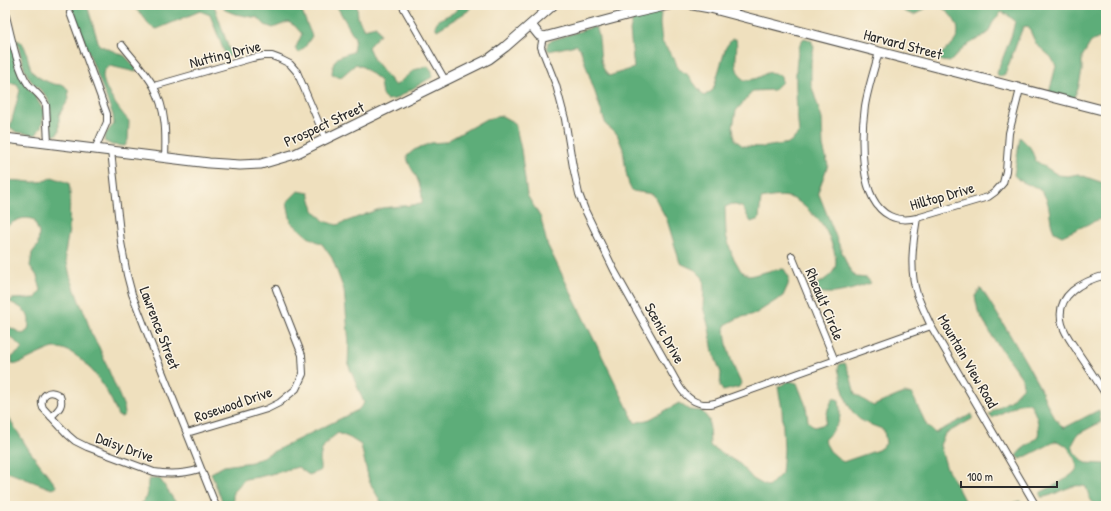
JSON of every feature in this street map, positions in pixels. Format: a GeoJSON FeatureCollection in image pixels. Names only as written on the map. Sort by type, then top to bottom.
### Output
{"type":"FeatureCollection","features":[{"type":"Feature","properties":{"kind":"main road","name":"Prospect Street"},"geometry":{"type":"LineString","coordinates":[[5,138],[209,163],[261,164],[296,154],[489,58],[505,47],[553,5]]}},
{"type":"Feature","properties":{"kind":"main road"},"geometry":{"type":"LineString","coordinates":[[531,25],[542,36],[669,5]]}},
{"type":"Feature","properties":{"kind":"main road","name":"Harvard Street"},"geometry":{"type":"LineString","coordinates":[[693,5],[716,7],[879,52],[1106,111]]}},
{"type":"Feature","properties":{"kind":"street"},"geometry":{"type":"LineString","coordinates":[[402,5],[445,80]]}},
{"type":"Feature","properties":{"kind":"street"},"geometry":{"type":"LineString","coordinates":[[5,12],[23,74],[28,84],[44,99],[46,105],[48,143]]}},
{"type":"Feature","properties":{"kind":"street"},"geometry":{"type":"LineString","coordinates":[[70,13],[107,114],[106,122],[95,149]]}},
{"type":"Feature","properties":{"kind":"street","name":"Scenic Drive"},"geometry":{"type":"LineString","coordinates":[[542,36],[541,47],[556,85],[565,119],[576,180],[585,210],[614,270],[686,397],[697,402],[712,404],[931,326]]}},
{"type":"Feature","properties":{"kind":"street"},"geometry":{"type":"LineString","coordinates":[[122,45],[154,86],[162,105],[166,134],[165,158]]}},
{"type":"Feature","properties":{"kind":"street","name":"Hilltop Drive"},"geometry":{"type":"LineString","coordinates":[[879,52],[865,104],[863,158],[866,179],[873,198],[885,213],[891,217],[900,219],[917,218],[988,197],[995,192],[1003,183],[1006,171],[1010,133],[1020,89]]}},
{"type":"Feature","properties":{"kind":"street","name":"Nutting Drive"},"geometry":{"type":"LineString","coordinates":[[154,86],[252,58],[272,56],[290,64],[297,72],[326,140]]}},
{"type":"Feature","properties":{"kind":"street","name":"Lawrence Street"},"geometry":{"type":"LineString","coordinates":[[111,151],[117,216],[127,275],[132,294],[200,469],[216,506]]}},
{"type":"Feature","properties":{"kind":"street","name":"Mountain View Road"},"geometry":{"type":"LineString","coordinates":[[917,218],[914,236],[914,281],[921,304],[931,326],[1036,506]]}},
{"type":"Feature","properties":{"kind":"street","name":"Rheault Circle"},"geometry":{"type":"LineString","coordinates":[[792,256],[835,361]]}},
{"type":"Feature","properties":{"kind":"street"},"geometry":{"type":"LineString","coordinates":[[1106,275],[1083,283],[1070,292],[1062,306],[1061,318],[1066,332],[1106,395]]}},
{"type":"Feature","properties":{"kind":"street","name":"Rosewood Drive"},"geometry":{"type":"LineString","coordinates":[[187,433],[266,409],[286,398],[296,388],[303,374],[302,355],[276,289]]}},
{"type":"Feature","properties":{"kind":"street","name":"Daisy Drive"},"geometry":{"type":"LineString","coordinates":[[51,417],[68,436],[81,445],[154,472],[177,474],[189,473],[200,469]]}},
{"type":"Feature","properties":{"kind":"green space"},"geometry":{"type":"Polygon","coordinates":[[[70,5],[87,5],[99,45],[125,56],[136,68],[136,72],[110,66],[105,69],[103,73],[104,81],[109,93],[129,121],[128,140],[125,146],[112,145],[104,141],[106,133],[114,124],[113,115],[70,5]]]}},
{"type":"Feature","properties":{"kind":"green space"},"geometry":{"type":"Polygon","coordinates":[[[131,5],[214,5],[231,55],[228,57],[225,54],[210,15],[200,11],[157,29],[150,26],[143,16],[131,5]]]}},
{"type":"Feature","properties":{"kind":"green space"},"geometry":{"type":"Polygon","coordinates":[[[222,5],[305,5],[302,12],[312,36],[299,53],[295,49],[302,34],[295,26],[288,22],[273,28],[265,25],[258,18],[235,14],[225,10],[222,5]]]}},
{"type":"Feature","properties":{"kind":"green space"},"geometry":{"type":"Polygon","coordinates":[[[336,5],[357,5],[358,18],[364,29],[376,26],[380,34],[368,47],[374,60],[395,86],[414,70],[428,66],[432,71],[432,77],[395,99],[387,100],[382,95],[380,81],[363,67],[356,64],[341,77],[332,75],[335,61],[343,55],[353,52],[355,38],[336,5]]]}},
{"type":"Feature","properties":{"kind":"green space"},"geometry":{"type":"Polygon","coordinates":[[[461,5],[472,5],[468,11],[437,30],[435,26],[438,20],[453,13],[461,5]]]}},
{"type":"Feature","properties":{"kind":"green space"},"geometry":{"type":"Polygon","coordinates":[[[896,5],[939,5],[928,7],[914,15],[905,12],[896,5]]]}},
{"type":"Feature","properties":{"kind":"green space"},"geometry":{"type":"Polygon","coordinates":[[[939,5],[1106,5],[1106,35],[1091,42],[1082,57],[1082,71],[1078,89],[1073,99],[1049,93],[1056,66],[1051,57],[1036,44],[1028,26],[1023,27],[1005,74],[999,77],[997,73],[1012,34],[1015,21],[1002,12],[994,20],[988,33],[964,47],[950,62],[942,61],[938,58],[955,41],[958,34],[958,29],[951,16],[939,5]]]}},
{"type":"Feature","properties":{"kind":"green space"},"geometry":{"type":"Polygon","coordinates":[[[656,10],[661,13],[660,24],[662,42],[675,60],[678,69],[687,74],[704,96],[713,90],[726,47],[732,39],[736,39],[737,45],[737,70],[744,80],[758,78],[766,73],[781,76],[782,82],[774,90],[753,91],[736,111],[733,127],[735,140],[743,146],[764,147],[790,143],[799,133],[796,83],[797,56],[804,38],[811,40],[814,47],[811,62],[811,84],[822,119],[823,146],[828,165],[818,192],[848,267],[856,277],[867,278],[871,283],[836,293],[822,293],[815,291],[814,286],[823,281],[834,271],[836,258],[830,239],[822,224],[813,214],[794,199],[782,196],[761,199],[759,219],[751,222],[742,207],[732,204],[725,207],[726,235],[732,255],[741,271],[750,276],[773,270],[784,269],[789,277],[788,285],[783,296],[755,314],[738,318],[725,325],[726,340],[730,355],[741,383],[739,387],[723,391],[720,386],[721,373],[713,352],[709,328],[703,307],[703,278],[695,270],[680,263],[667,220],[653,194],[632,191],[626,172],[623,149],[617,134],[606,125],[580,48],[576,45],[549,51],[547,48],[548,42],[596,27],[602,65],[609,76],[634,68],[630,31],[633,18],[656,10]]]}},
{"type":"Feature","properties":{"kind":"green space"},"geometry":{"type":"Polygon","coordinates":[[[5,24],[22,80],[35,96],[45,113],[41,127],[36,135],[16,132],[10,127],[20,90],[17,84],[5,82],[5,24]]]}},
{"type":"Feature","properties":{"kind":"green space"},"geometry":{"type":"Polygon","coordinates":[[[17,40],[24,45],[29,64],[36,75],[50,83],[64,85],[68,90],[69,99],[59,115],[59,132],[54,136],[51,127],[48,99],[44,93],[31,81],[27,74],[17,40]]]}},
{"type":"Feature","properties":{"kind":"green space"},"geometry":{"type":"Polygon","coordinates":[[[502,116],[515,123],[521,149],[527,195],[541,218],[547,244],[635,423],[650,419],[679,403],[689,410],[702,411],[709,420],[710,446],[740,464],[753,479],[768,487],[782,473],[784,449],[782,409],[778,387],[789,381],[797,383],[806,406],[808,421],[814,427],[825,424],[828,409],[833,398],[839,400],[840,419],[824,440],[830,451],[843,462],[878,450],[886,444],[884,430],[865,422],[856,416],[852,411],[844,393],[838,368],[840,364],[845,363],[855,394],[873,406],[904,393],[912,394],[927,426],[935,433],[972,414],[972,419],[945,434],[940,445],[946,466],[967,506],[383,506],[369,481],[361,445],[338,433],[328,441],[321,453],[320,471],[309,475],[298,467],[245,479],[233,492],[233,506],[224,506],[211,473],[224,466],[252,462],[358,410],[364,403],[348,364],[349,343],[344,290],[332,258],[322,244],[308,237],[291,222],[287,202],[298,191],[309,193],[314,210],[324,221],[337,225],[382,208],[422,204],[420,186],[409,164],[407,156],[414,150],[431,143],[445,142],[486,119],[502,116]]]}},
{"type":"Feature","properties":{"kind":"green space"},"geometry":{"type":"Polygon","coordinates":[[[1020,137],[1030,147],[1036,161],[1058,175],[1068,176],[1078,174],[1106,184],[1106,218],[1097,220],[1062,236],[1054,232],[1047,200],[1044,195],[1039,189],[1020,181],[1014,175],[1020,137]]]}},
{"type":"Feature","properties":{"kind":"green space"},"geometry":{"type":"Polygon","coordinates":[[[52,177],[69,183],[69,230],[65,253],[70,276],[91,333],[99,347],[124,407],[125,414],[122,417],[118,416],[112,401],[94,373],[71,352],[54,348],[17,364],[12,363],[12,357],[22,348],[5,333],[5,325],[23,334],[28,330],[29,319],[26,312],[10,302],[12,299],[36,298],[41,290],[37,276],[30,266],[32,253],[38,245],[39,233],[34,220],[26,218],[19,219],[5,227],[5,182],[12,180],[39,182],[45,181],[52,177]]]}},
{"type":"Feature","properties":{"kind":"green space"},"geometry":{"type":"Polygon","coordinates":[[[981,288],[1025,361],[1049,408],[1059,423],[1064,428],[1099,410],[1101,422],[1078,434],[1072,445],[1074,452],[1086,463],[1106,464],[1106,479],[1104,485],[1106,489],[1106,506],[1096,506],[1090,499],[1086,487],[1080,486],[1075,486],[1052,495],[1041,497],[1041,492],[1067,478],[1076,470],[1077,466],[1068,448],[1064,444],[1056,441],[1021,459],[1016,456],[1021,450],[1038,437],[1037,419],[1030,403],[1019,404],[992,418],[989,415],[994,410],[1011,400],[1023,387],[1022,378],[995,341],[978,311],[975,296],[981,288]]]}},
{"type":"Feature","properties":{"kind":"green space"},"geometry":{"type":"Polygon","coordinates":[[[5,412],[29,450],[57,487],[52,489],[5,471],[5,412]]]}},
{"type":"Feature","properties":{"kind":"green space"},"geometry":{"type":"Polygon","coordinates":[[[149,479],[160,479],[176,503],[185,506],[138,506],[147,497],[149,479]]]}},
{"type":"Feature","properties":{"kind":"green space"},"geometry":{"type":"Polygon","coordinates":[[[1019,501],[1025,504],[1025,506],[1005,506],[1019,501]]]}}]}
